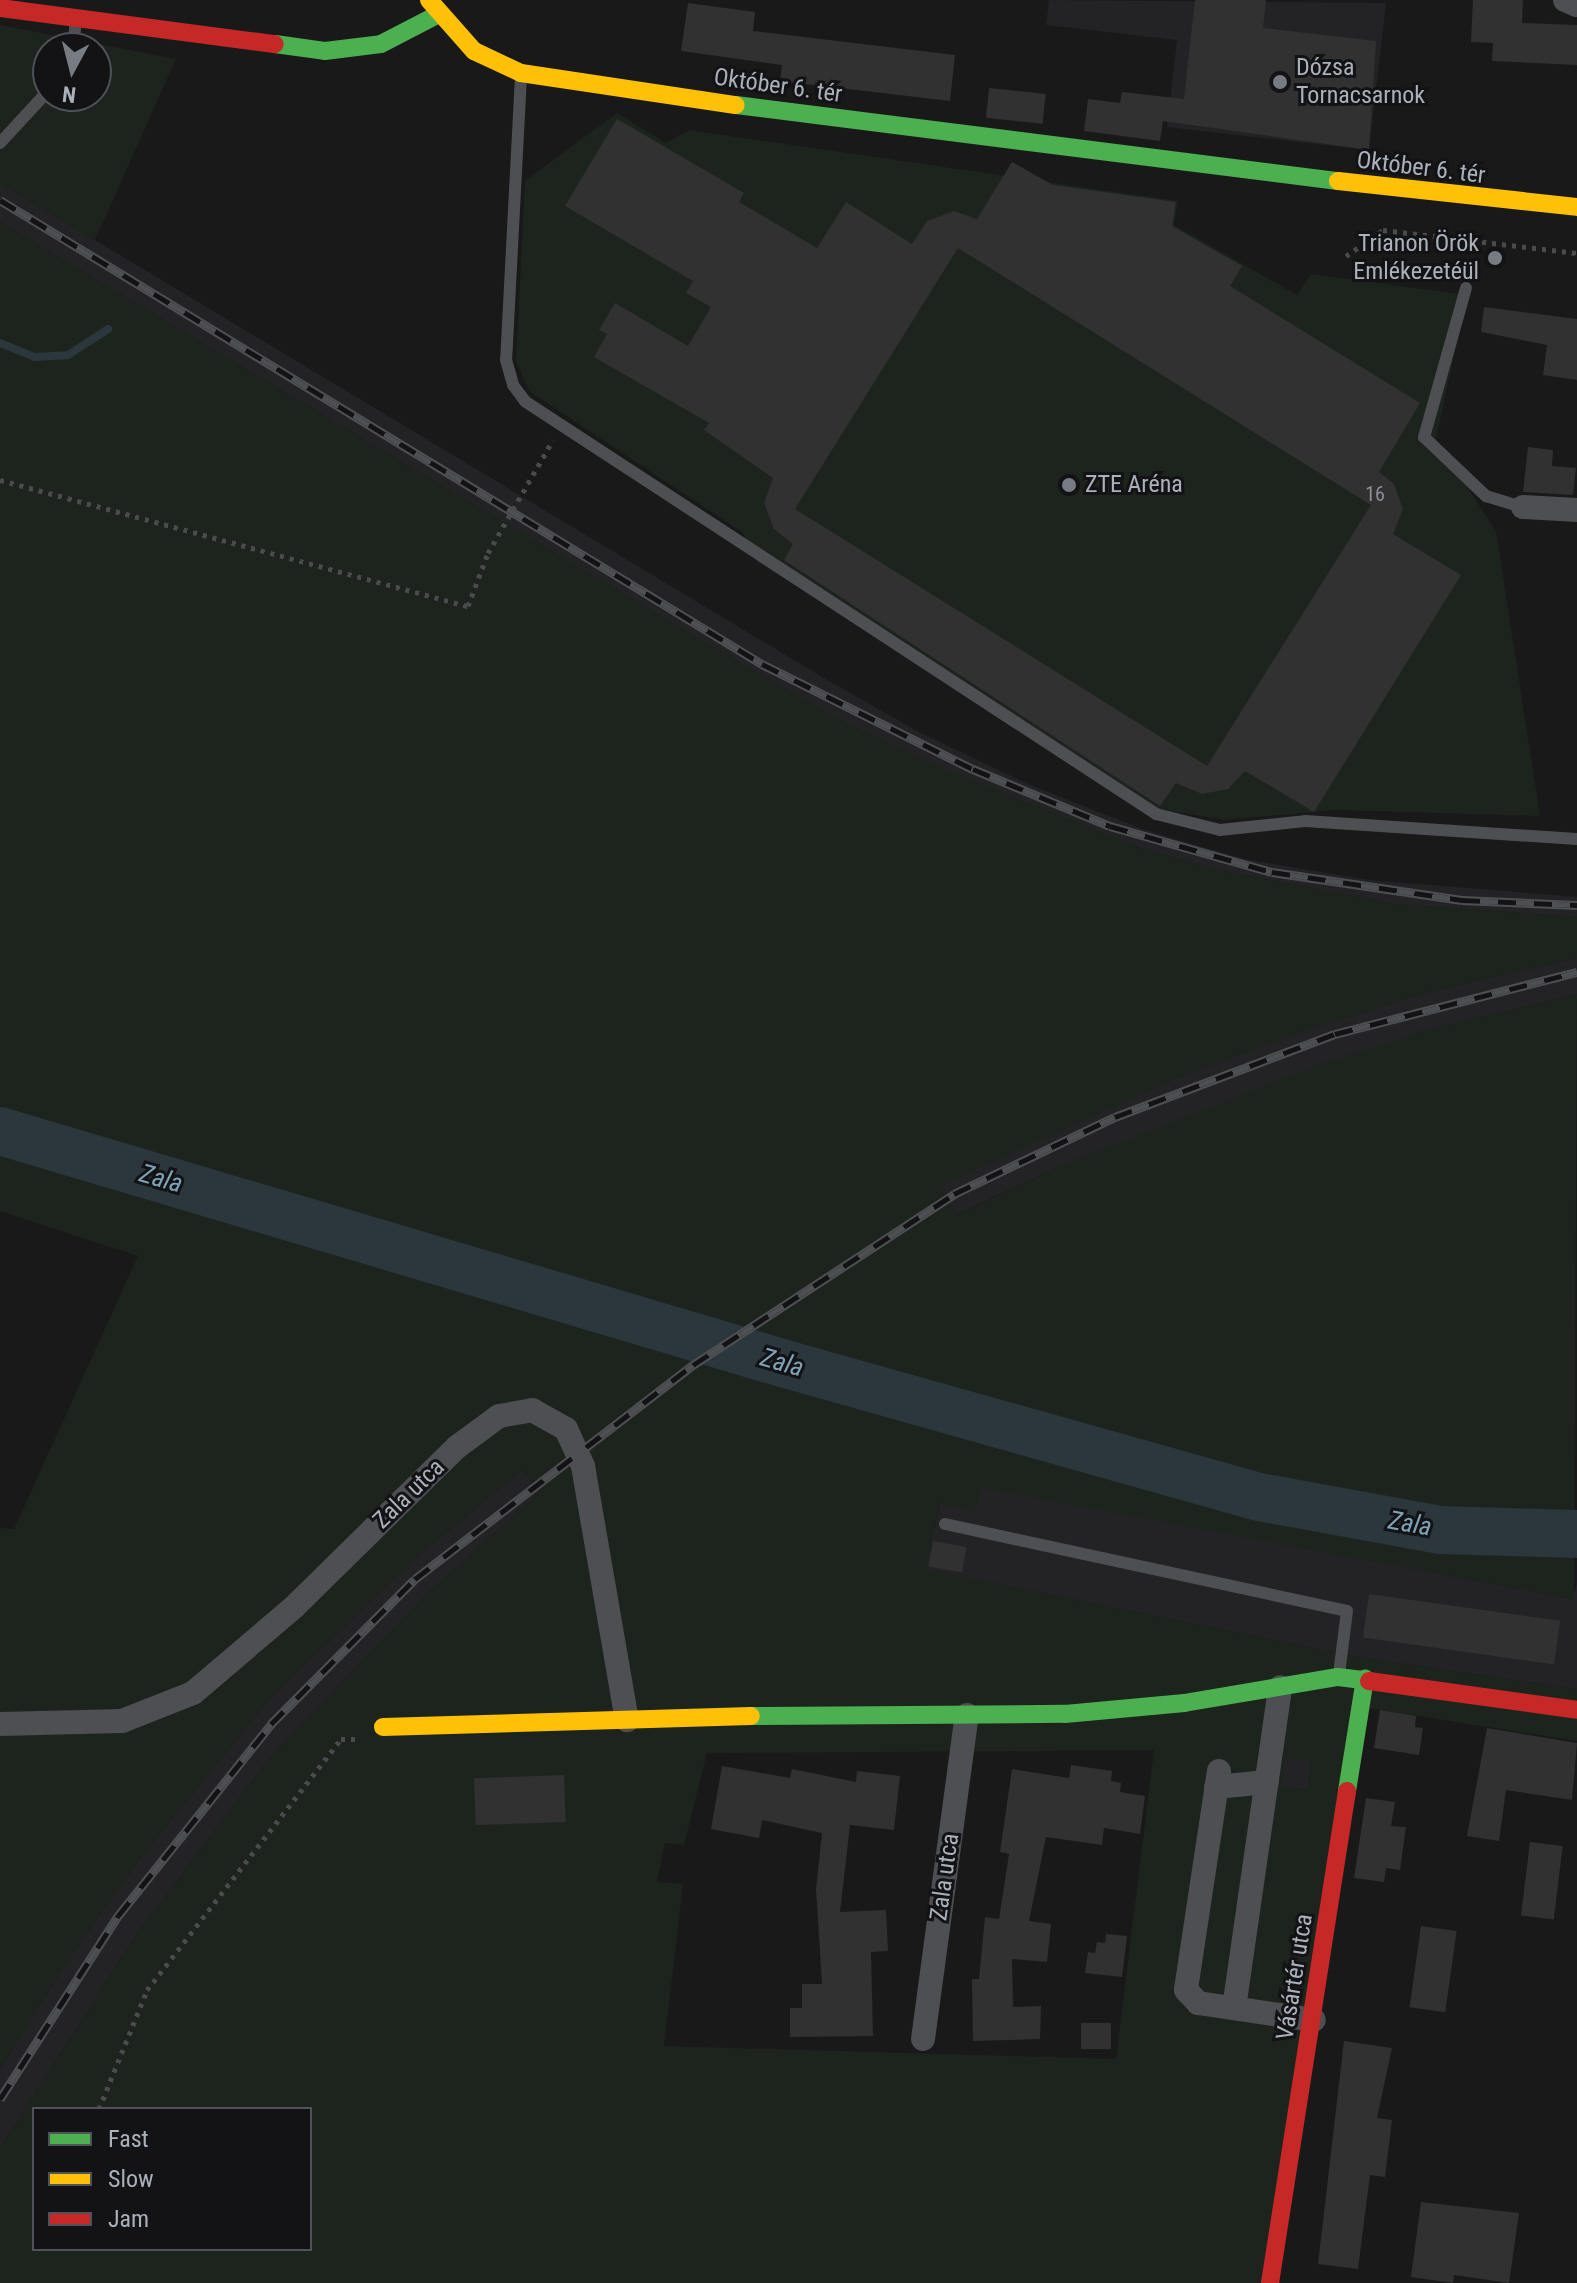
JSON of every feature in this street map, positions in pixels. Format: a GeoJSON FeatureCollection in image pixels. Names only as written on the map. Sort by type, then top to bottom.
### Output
{"type":"FeatureCollection","features":[{"type":"Feature","properties":{"kind":"street"},"geometry":{"type":"LineString","coordinates":[[1565,0],[1577,5]]}},
{"type":"Feature","properties":{"kind":"street","name":"Október 6. tér"},"geometry":{"type":"LineString","coordinates":[[0,8],[325,51],[381,44],[433,7],[474,51],[521,73],[1196,166],[1521,204],[1577,207]]}},
{"type":"Feature","properties":{"kind":"street"},"geometry":{"type":"LineString","coordinates":[[1521,204],[1577,217]]}},
{"type":"Feature","properties":{"kind":"street"},"geometry":{"type":"LineString","coordinates":[[1523,507],[1577,510]]}},
{"type":"Feature","properties":{"kind":"street","name":"Zala utca"},"geometry":{"type":"LineString","coordinates":[[0,1724],[122,1721],[193,1693],[294,1607],[465,1440],[499,1416],[532,1410],[566,1429],[583,1466],[627,1720]]}},
{"type":"Feature","properties":{"kind":"street"},"geometry":{"type":"LineString","coordinates":[[383,1727],[967,1715],[1170,1705],[1338,1677],[1365,1678],[1577,1710]]}},
{"type":"Feature","properties":{"kind":"street","name":"Vásártér utca"},"geometry":{"type":"LineString","coordinates":[[1270,2283],[1314,2020],[1365,1678]]}},
{"type":"Feature","properties":{"kind":"street"},"geometry":{"type":"LineString","coordinates":[[1234,2008],[1280,1687]]}},
{"type":"Feature","properties":{"kind":"street","name":"Zala utca"},"geometry":{"type":"LineString","coordinates":[[923,2039],[967,1715]]}},
{"type":"Feature","properties":{"kind":"street"},"geometry":{"type":"LineString","coordinates":[[1267,1782],[1217,1779],[1186,1990],[1198,2003],[1314,2020]]}},
{"type":"Feature","properties":{"kind":"lane"},"geometry":{"type":"LineString","coordinates":[[75,32],[77,18]]}},
{"type":"Feature","properties":{"kind":"lane"},"geometry":{"type":"LineString","coordinates":[[521,73],[506,360],[513,385],[526,402],[1156,814],[1220,830],[1305,821],[1577,839]]}},
{"type":"Feature","properties":{"kind":"lane"},"geometry":{"type":"LineString","coordinates":[[0,143],[32,108]]}},
{"type":"Feature","properties":{"kind":"lane"},"geometry":{"type":"LineString","coordinates":[[1466,288],[1424,437],[1486,496],[1523,507]]}},
{"type":"Feature","properties":{"kind":"lane"},"geometry":{"type":"LineString","coordinates":[[945,1524],[1347,1611],[1338,1677]]}},
{"type":"Feature","properties":{"kind":"path"},"geometry":{"type":"LineString","coordinates":[[1346,256],[1383,230],[1577,253]]}},
{"type":"Feature","properties":{"kind":"path"},"geometry":{"type":"LineString","coordinates":[[0,480],[468,606],[488,553],[561,425]]}},
{"type":"Feature","properties":{"kind":"path"},"geometry":{"type":"LineString","coordinates":[[100,2107],[147,1990],[341,1739],[363,1740],[383,1727]]}},
{"type":"Feature","properties":{"kind":"shaded area","name":"Dózsa Tornacsarnok"},"geometry":{"type":"Polygon","coordinates":[[[1049,0],[1386,3],[1369,150],[1167,127],[1177,40],[1046,25],[1049,0]]]}},
{"type":"Feature","properties":{"kind":"shaded area"},"geometry":{"type":"Polygon","coordinates":[[[0,25],[36,32],[32,32],[32,112],[112,112],[112,47],[176,59],[95,240],[0,183],[0,25]]]}},
{"type":"Feature","properties":{"kind":"shaded area","name":"ZTE Aréna"},"geometry":{"type":"Polygon","coordinates":[[[617,113],[666,143],[689,130],[1178,201],[1174,225],[1297,295],[1311,274],[1467,295],[1436,439],[1496,531],[1540,816],[1336,810],[1224,820],[1160,809],[757,562],[743,533],[529,391],[516,361],[525,181],[617,113]]]}},
{"type":"Feature","properties":{"kind":"shaded area"},"geometry":{"type":"Polygon","coordinates":[[[0,183],[824,678],[919,732],[1028,784],[1142,829],[1243,859],[1369,880],[1577,897],[1577,917],[1395,904],[1218,870],[1138,847],[949,771],[845,723],[0,222],[0,183]]]}},
{"type":"Feature","properties":{"kind":"shaded area"},"geometry":{"type":"Polygon","coordinates":[[[0,222],[704,642],[845,723],[949,771],[1138,847],[1218,870],[1395,904],[1577,917],[1577,958],[1429,992],[1307,1030],[1176,1078],[942,1185],[956,1215],[1065,1164],[1317,1065],[1419,1032],[1577,994],[1574,1599],[981,1488],[974,1512],[939,1503],[926,1569],[1357,1657],[1577,1689],[1577,1741],[1367,1708],[1278,2283],[0,2283],[0,2148],[136,1935],[270,1757],[427,1594],[540,1492],[522,1470],[418,1556],[272,1696],[141,1857],[66,1963],[0,2069],[0,1528],[14,1529],[138,1256],[0,1211],[0,222]],[[1154,1750],[707,1753],[684,1845],[665,1843],[657,1882],[683,1884],[664,2046],[1116,2059],[1154,1750]],[[1284,1758],[1282,1787],[1309,1789],[1311,1761],[1284,1758]]]}},
{"type":"Feature","properties":{"kind":"shaded area"},"geometry":{"type":"Polygon","coordinates":[[[1577,958],[1577,994],[1419,1032],[1065,1164],[955,1215],[941,1185],[1176,1078],[1307,1030],[1429,992],[1577,958]]]}},
{"type":"Feature","properties":{"kind":"shaded area"},"geometry":{"type":"Polygon","coordinates":[[[522,1470],[540,1492],[427,1594],[270,1757],[136,1935],[0,2148],[0,2069],[66,1963],[141,1857],[272,1696],[418,1556],[522,1470]]]}},
{"type":"Feature","properties":{"kind":"shaded area"},"geometry":{"type":"Polygon","coordinates":[[[981,1487],[1573,1599],[1577,1582],[1577,1689],[1357,1657],[925,1569],[940,1502],[981,1487]]]}},
{"type":"Feature","properties":{"kind":"shaded area"},"geometry":{"type":"Polygon","coordinates":[[[1283,1758],[1311,1760],[1309,1789],[1281,1787],[1283,1758]]]}},
{"type":"Feature","properties":{"kind":"building","name":"Dózsa Tornacsarnok"},"geometry":{"type":"Polygon","coordinates":[[[1195,0],[1266,0],[1263,28],[1376,41],[1369,150],[1163,121],[1160,141],[1084,131],[1088,99],[1120,103],[1122,92],[1184,99],[1195,0]]]}},
{"type":"Feature","properties":{"kind":"building"},"geometry":{"type":"Polygon","coordinates":[[[1473,0],[1523,0],[1522,23],[1577,25],[1577,65],[1492,61],[1493,43],[1471,42],[1473,0]]]}},
{"type":"Feature","properties":{"kind":"building"},"geometry":{"type":"Polygon","coordinates":[[[688,3],[755,12],[753,31],[955,55],[950,101],[780,81],[782,65],[681,51],[688,3]]]}},
{"type":"Feature","properties":{"kind":"building"},"geometry":{"type":"Polygon","coordinates":[[[989,88],[1046,94],[1043,124],[986,118],[989,88]]]}},
{"type":"Feature","properties":{"kind":"building","name":"ZTE Aréna"},"geometry":{"type":"Polygon","coordinates":[[[617,119],[744,193],[739,202],[817,248],[846,202],[912,244],[927,221],[954,211],[977,219],[1012,162],[1053,185],[1176,202],[1172,226],[1242,266],[1230,286],[1420,403],[1379,472],[1394,484],[1403,509],[1393,534],[1461,575],[1314,812],[1245,771],[1228,789],[1202,794],[1176,783],[1160,806],[784,560],[793,544],[774,529],[764,503],[773,478],[704,430],[709,423],[594,357],[607,334],[599,330],[615,303],[688,346],[711,307],[686,293],[693,281],[565,206],[617,119]],[[958,248],[795,509],[1207,766],[1371,505],[958,248]]]}},
{"type":"Feature","properties":{"kind":"building"},"geometry":{"type":"Polygon","coordinates":[[[1484,307],[1577,319],[1577,380],[1543,375],[1547,345],[1481,332],[1484,307]]]}},
{"type":"Feature","properties":{"kind":"building"},"geometry":{"type":"Polygon","coordinates":[[[1528,447],[1553,450],[1552,466],[1576,468],[1573,495],[1523,492],[1528,447]]]}},
{"type":"Feature","properties":{"kind":"building"},"geometry":{"type":"Polygon","coordinates":[[[933,1541],[966,1547],[962,1573],[928,1567],[933,1541]]]}},
{"type":"Feature","properties":{"kind":"building"},"geometry":{"type":"Polygon","coordinates":[[[1369,1594],[1560,1621],[1554,1664],[1363,1638],[1369,1594]]]}},
{"type":"Feature","properties":{"kind":"building"},"geometry":{"type":"Polygon","coordinates":[[[1380,1710],[1416,1716],[1415,1727],[1423,1728],[1419,1755],[1374,1748],[1380,1710]]]}},
{"type":"Feature","properties":{"kind":"building"},"geometry":{"type":"Polygon","coordinates":[[[1487,1728],[1577,1743],[1572,1800],[1506,1790],[1499,1841],[1467,1836],[1487,1728]]]}},
{"type":"Feature","properties":{"kind":"building"},"geometry":{"type":"Polygon","coordinates":[[[1071,1765],[1112,1771],[1111,1781],[1121,1783],[1120,1792],[1145,1796],[1140,1834],[1104,1828],[1102,1845],[1046,1837],[1029,1921],[1051,1924],[1047,1962],[1012,1959],[1013,2007],[1041,2006],[1040,2039],[973,2041],[972,1979],[979,1979],[985,1917],[999,1919],[1009,1854],[1000,1852],[1012,1769],[1069,1778],[1071,1765]]]}},
{"type":"Feature","properties":{"kind":"building"},"geometry":{"type":"Polygon","coordinates":[[[722,1766],[790,1778],[792,1769],[856,1782],[857,1771],[900,1776],[894,1830],[850,1825],[840,1912],[886,1910],[888,1951],[871,1952],[873,2036],[790,2037],[790,2008],[802,2008],[802,1984],[822,1984],[816,1889],[822,1833],[762,1820],[759,1838],[711,1829],[722,1766]]]}},
{"type":"Feature","properties":{"kind":"building"},"geometry":{"type":"Polygon","coordinates":[[[564,1775],[566,1822],[476,1825],[474,1778],[564,1775]]]}},
{"type":"Feature","properties":{"kind":"building"},"geometry":{"type":"Polygon","coordinates":[[[1366,1798],[1395,1802],[1391,1826],[1406,1827],[1400,1870],[1386,1868],[1384,1882],[1354,1878],[1366,1798]]]}},
{"type":"Feature","properties":{"kind":"building"},"geometry":{"type":"Polygon","coordinates":[[[1530,1842],[1563,1846],[1554,1919],[1521,1915],[1530,1842]]]}},
{"type":"Feature","properties":{"kind":"building"},"geometry":{"type":"Polygon","coordinates":[[[1421,1926],[1457,1931],[1445,2012],[1410,2007],[1421,1926]]]}},
{"type":"Feature","properties":{"kind":"building"},"geometry":{"type":"Polygon","coordinates":[[[1106,1934],[1127,1936],[1122,1977],[1085,1973],[1088,1952],[1095,1953],[1097,1942],[1105,1943],[1106,1934]]]}},
{"type":"Feature","properties":{"kind":"building"},"geometry":{"type":"Polygon","coordinates":[[[1081,2023],[1111,2023],[1111,2049],[1081,2049],[1081,2023]]]}},
{"type":"Feature","properties":{"kind":"building"},"geometry":{"type":"Polygon","coordinates":[[[1344,2041],[1392,2048],[1377,2118],[1392,2120],[1385,2177],[1370,2175],[1358,2269],[1318,2264],[1344,2041]]]}},
{"type":"Feature","properties":{"kind":"building"},"geometry":{"type":"Polygon","coordinates":[[[1421,2202],[1519,2213],[1509,2283],[1454,2275],[1453,2283],[1411,2277],[1421,2202]]]}},
{"type":"Feature","properties":{"kind":"waterway"},"geometry":{"type":"LineString","coordinates":[[0,343],[34,357],[68,355],[108,329]]}},
{"type":"Feature","properties":{"kind":"waterway","name":"Zala"},"geometry":{"type":"LineString","coordinates":[[0,1131],[782,1363],[1259,1497],[1441,1530],[1577,1534]]}},
{"type":"Feature","properties":{"kind":"railway"},"geometry":{"type":"LineString","coordinates":[[0,200],[762,664],[973,769],[1110,826],[1272,872],[1462,900],[1577,905]]}},
{"type":"Feature","properties":{"kind":"railway"},"geometry":{"type":"LineString","coordinates":[[0,2099],[118,1916],[271,1724],[415,1579],[693,1365],[954,1194],[1115,1117],[1335,1034],[1577,972]]}},
{"type":"Feature","properties":{"kind":"traffic: fast"},"geometry":{"type":"LineString","coordinates":[[275,44],[325,51],[381,44],[437,15]]}},
{"type":"Feature","properties":{"kind":"traffic: fast"},"geometry":{"type":"LineString","coordinates":[[736,105],[1338,181]]}},
{"type":"Feature","properties":{"kind":"traffic: fast"},"geometry":{"type":"LineString","coordinates":[[751,1716],[1065,1714],[1184,1703],[1338,1677],[1369,1681]]}},
{"type":"Feature","properties":{"kind":"traffic: fast"},"geometry":{"type":"LineString","coordinates":[[1347,1791],[1365,1678]]}},
{"type":"Feature","properties":{"kind":"traffic: slow"},"geometry":{"type":"LineString","coordinates":[[429,0],[474,51],[521,73],[736,105]]}},
{"type":"Feature","properties":{"kind":"traffic: slow"},"geometry":{"type":"LineString","coordinates":[[1338,181],[1577,207]]}},
{"type":"Feature","properties":{"kind":"traffic: slow"},"geometry":{"type":"LineString","coordinates":[[383,1727],[751,1716]]}},
{"type":"Feature","properties":{"kind":"traffic: jam"},"geometry":{"type":"LineString","coordinates":[[0,8],[275,44]]}},
{"type":"Feature","properties":{"kind":"traffic: jam"},"geometry":{"type":"LineString","coordinates":[[1369,1681],[1577,1710]]}},
{"type":"Feature","properties":{"kind":"traffic: jam"},"geometry":{"type":"LineString","coordinates":[[1270,2283],[1347,1791]]}},
{"type":"Feature","properties":{"kind":"place","name":"Dózsa Tornacsarnok"},"geometry":{"type":"Point","coordinates":[1280,82]}},
{"type":"Feature","properties":{"kind":"place","name":"Trianon Örök Emlékezetéül"},"geometry":{"type":"Point","coordinates":[1495,258]}},
{"type":"Feature","properties":{"kind":"place","name":"ZTE Aréna"},"geometry":{"type":"Point","coordinates":[1069,485]}}]}
